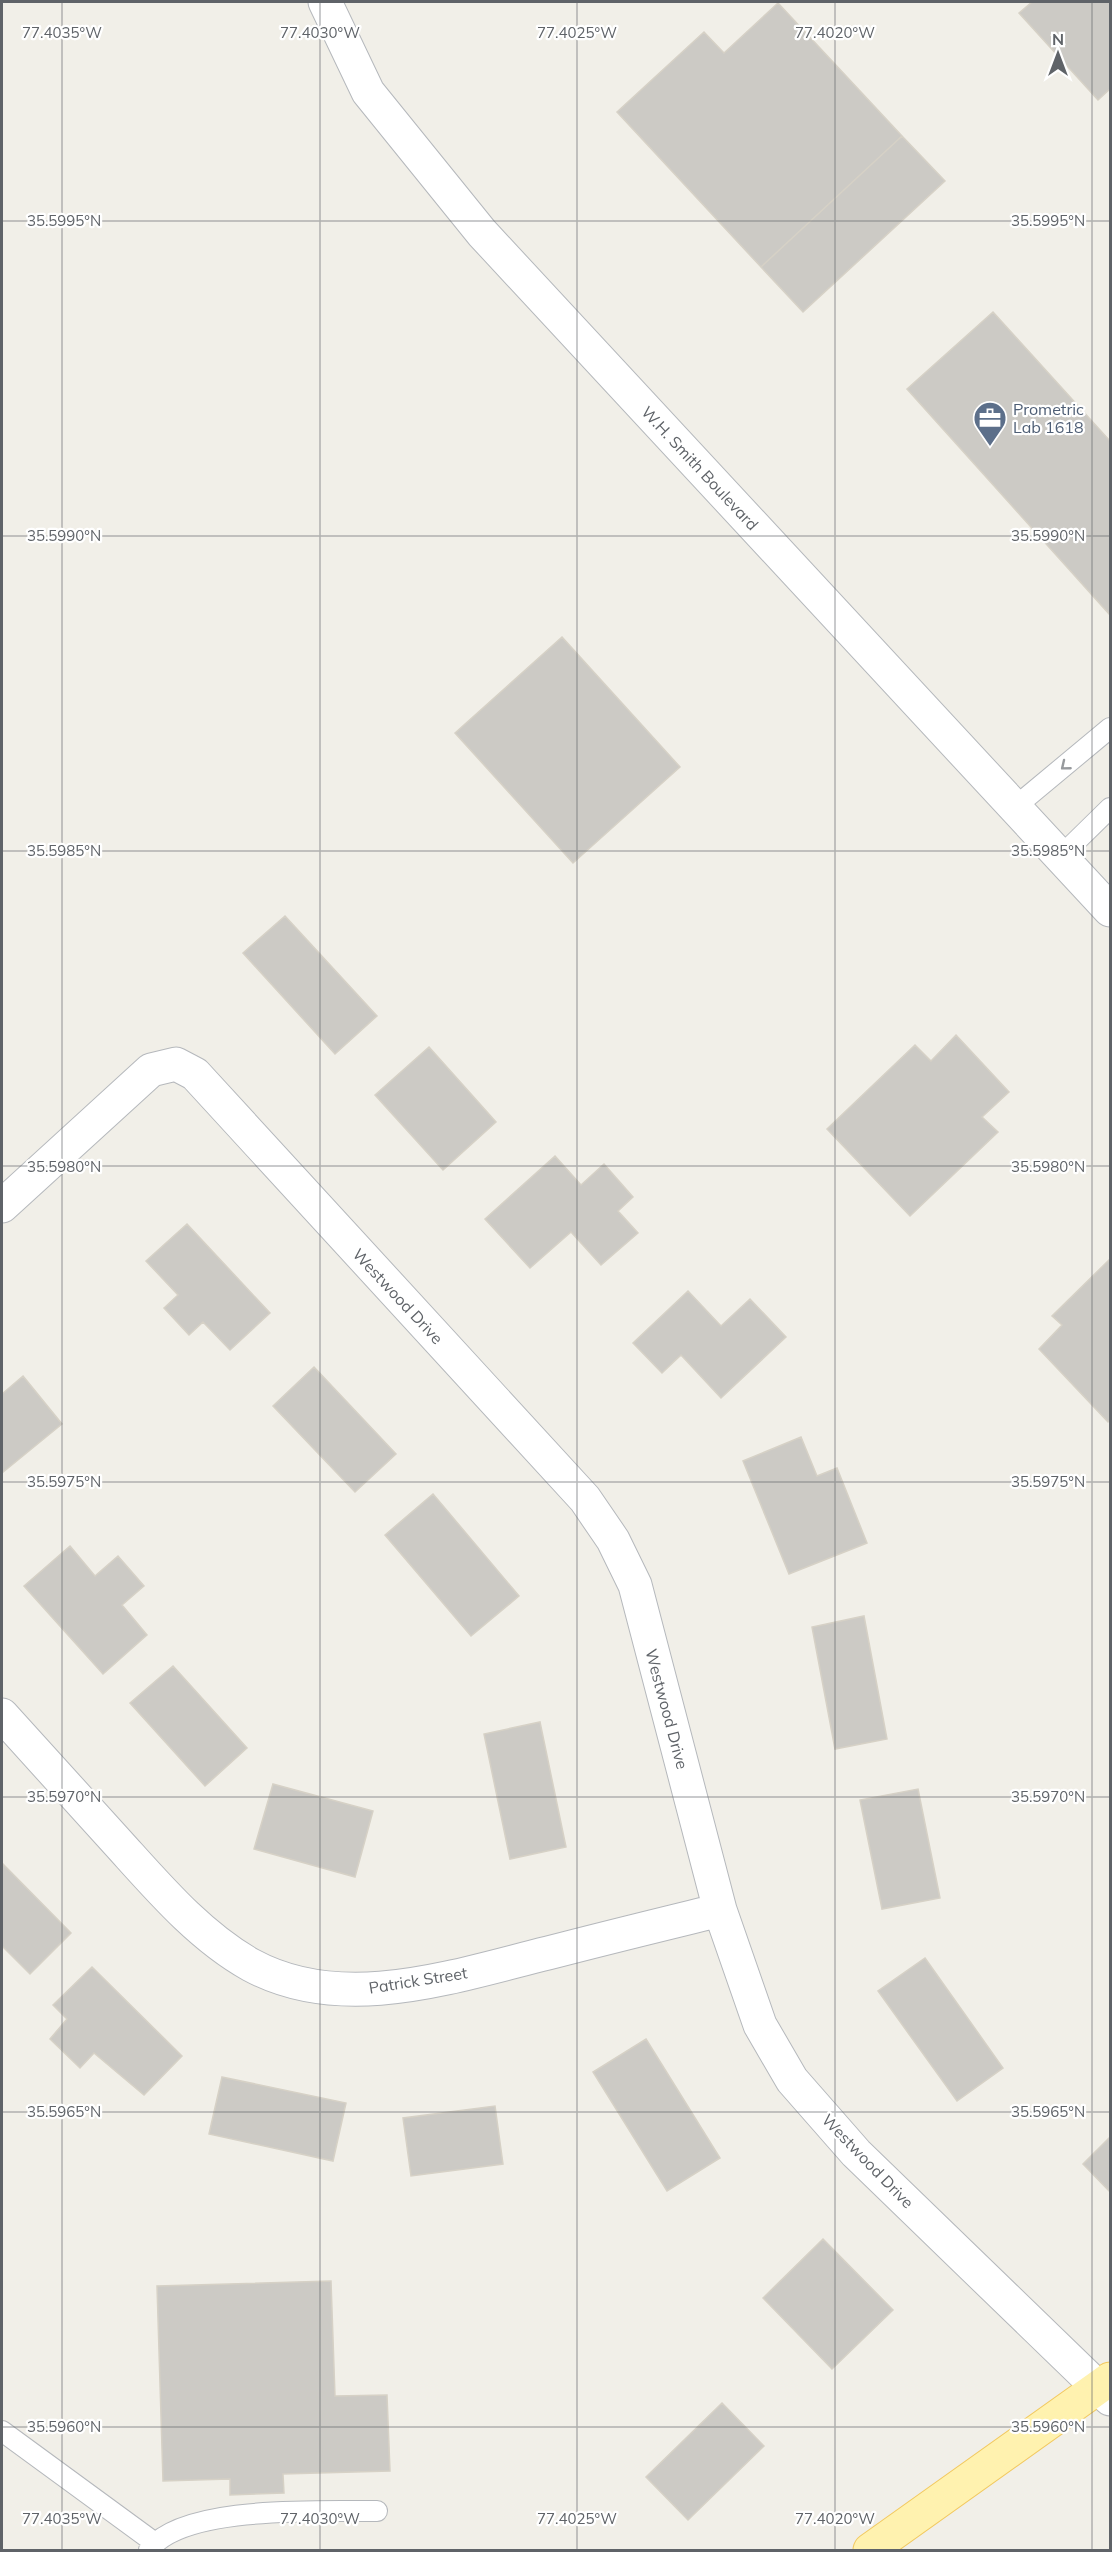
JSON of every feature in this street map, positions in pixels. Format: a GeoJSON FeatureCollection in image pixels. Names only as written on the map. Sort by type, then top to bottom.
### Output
{"type":"FeatureCollection","features":[{"type":"Feature","properties":{"kind":"main road"},"geometry":{"type":"LineString","coordinates":[[870,2550],[1106,2388]]}},
{"type":"Feature","properties":{"kind":"street","name":"W.H. Smith Boulevard"},"geometry":{"type":"LineString","coordinates":[[325,2],[368,92],[482,234],[1110,910]]}},
{"type":"Feature","properties":{"kind":"street","name":"Westwood Drive"},"geometry":{"type":"LineString","coordinates":[[2,1206],[151,1070],[176,1064],[195,1074],[585,1499],[613,1540],[635,1585],[720,1910],[760,2025],[792,2080],[856,2153],[1106,2388]]}},
{"type":"Feature","properties":{"kind":"street","name":"Patrick Street"},"geometry":{"type":"LineString","coordinates":[[2,1715],[161,1891],[211,1937],[252,1965],[290,1980],[334,1989],[384,1988],[466,1973],[720,1910]]}},
{"type":"Feature","properties":{"kind":"lane"},"geometry":{"type":"LineString","coordinates":[[1015,807],[1110,728]]}},
{"type":"Feature","properties":{"kind":"lane"},"geometry":{"type":"LineString","coordinates":[[1061,856],[1110,808]]}},
{"type":"Feature","properties":{"kind":"lane"},"geometry":{"type":"LineString","coordinates":[[2,2431],[152,2547],[194,2524],[235,2515],[376,2511]]}},
{"type":"Feature","properties":{"kind":"building"},"geometry":{"type":"Polygon","coordinates":[[[1032,2],[1110,2],[1110,89],[1098,100],[1019,13],[1032,2]]]}},
{"type":"Feature","properties":{"kind":"building"},"geometry":{"type":"Polygon","coordinates":[[[778,3],[902,136],[761,267],[617,112],[704,32],[724,53],[778,3]]]}},
{"type":"Feature","properties":{"kind":"building"},"geometry":{"type":"Polygon","coordinates":[[[902,136],[945,181],[803,312],[761,267],[902,136]]]}},
{"type":"Feature","properties":{"kind":"building"},"geometry":{"type":"Polygon","coordinates":[[[993,312],[1110,441],[1110,615],[907,389],[993,312]]]}},
{"type":"Feature","properties":{"kind":"building"},"geometry":{"type":"Polygon","coordinates":[[[562,637],[680,767],[573,863],[455,733],[562,637]]]}},
{"type":"Feature","properties":{"kind":"building"},"geometry":{"type":"Polygon","coordinates":[[[285,916],[377,1016],[335,1054],[243,953],[285,916]]]}},
{"type":"Feature","properties":{"kind":"building"},"geometry":{"type":"Polygon","coordinates":[[[956,1035],[1009,1092],[982,1117],[998,1132],[910,1216],[827,1129],[915,1045],[931,1061],[956,1035]]]}},
{"type":"Feature","properties":{"kind":"building"},"geometry":{"type":"Polygon","coordinates":[[[429,1047],[496,1122],[443,1170],[375,1095],[429,1047]]]}},
{"type":"Feature","properties":{"kind":"building"},"geometry":{"type":"Polygon","coordinates":[[[555,1156],[581,1185],[604,1164],[633,1197],[618,1211],[638,1233],[601,1265],[571,1232],[530,1268],[485,1219],[555,1156]]]}},
{"type":"Feature","properties":{"kind":"building"},"geometry":{"type":"Polygon","coordinates":[[[187,1224],[270,1313],[230,1350],[203,1322],[189,1335],[164,1308],[178,1295],[146,1261],[187,1224]]]}},
{"type":"Feature","properties":{"kind":"building"},"geometry":{"type":"Polygon","coordinates":[[[1110,1259],[1110,1420],[1108,1422],[1039,1349],[1062,1325],[1052,1316],[1110,1259]]]}},
{"type":"Feature","properties":{"kind":"building"},"geometry":{"type":"Polygon","coordinates":[[[688,1291],[721,1326],[750,1299],[786,1337],[721,1398],[681,1355],[662,1373],[633,1343],[688,1291]]]}},
{"type":"Feature","properties":{"kind":"building"},"geometry":{"type":"Polygon","coordinates":[[[314,1367],[396,1454],[355,1492],[273,1406],[314,1367]]]}},
{"type":"Feature","properties":{"kind":"building"},"geometry":{"type":"Polygon","coordinates":[[[23,1376],[62,1424],[2,1473],[2,1394],[23,1376]]]}},
{"type":"Feature","properties":{"kind":"building"},"geometry":{"type":"Polygon","coordinates":[[[801,1437],[817,1476],[837,1468],[867,1543],[789,1574],[743,1461],[801,1437]]]}},
{"type":"Feature","properties":{"kind":"building"},"geometry":{"type":"Polygon","coordinates":[[[433,1494],[519,1596],[471,1636],[385,1535],[433,1494]]]}},
{"type":"Feature","properties":{"kind":"building"},"geometry":{"type":"Polygon","coordinates":[[[70,1546],[95,1576],[118,1556],[144,1586],[122,1605],[147,1635],[103,1674],[24,1586],[70,1546]]]}},
{"type":"Feature","properties":{"kind":"building"},"geometry":{"type":"Polygon","coordinates":[[[864,1616],[887,1739],[835,1749],[812,1627],[864,1616]]]}},
{"type":"Feature","properties":{"kind":"building"},"geometry":{"type":"Polygon","coordinates":[[[173,1666],[247,1748],[205,1786],[130,1703],[173,1666]]]}},
{"type":"Feature","properties":{"kind":"building"},"geometry":{"type":"Polygon","coordinates":[[[540,1722],[566,1847],[510,1859],[484,1734],[540,1722]]]}},
{"type":"Feature","properties":{"kind":"building"},"geometry":{"type":"Polygon","coordinates":[[[273,1784],[373,1811],[355,1877],[254,1849],[273,1784]]]}},
{"type":"Feature","properties":{"kind":"building"},"geometry":{"type":"Polygon","coordinates":[[[918,1789],[940,1898],[882,1909],[860,1800],[918,1789]]]}},
{"type":"Feature","properties":{"kind":"building"},"geometry":{"type":"Polygon","coordinates":[[[2,1863],[71,1933],[30,1974],[2,1946],[2,1863]]]}},
{"type":"Feature","properties":{"kind":"building"},"geometry":{"type":"Polygon","coordinates":[[[925,1958],[1003,2068],[957,2101],[878,1991],[925,1958]]]}},
{"type":"Feature","properties":{"kind":"building"},"geometry":{"type":"Polygon","coordinates":[[[92,1967],[182,2056],[144,2095],[94,2053],[80,2068],[50,2039],[67,2019],[53,2005],[92,1967]]]}},
{"type":"Feature","properties":{"kind":"building"},"geometry":{"type":"Polygon","coordinates":[[[646,2039],[720,2158],[667,2191],[593,2072],[646,2039]]]}},
{"type":"Feature","properties":{"kind":"building"},"geometry":{"type":"Polygon","coordinates":[[[222,2077],[346,2103],[333,2161],[209,2134],[222,2077]]]}},
{"type":"Feature","properties":{"kind":"building"},"geometry":{"type":"Polygon","coordinates":[[[495,2106],[503,2164],[411,2176],[403,2118],[495,2106]]]}},
{"type":"Feature","properties":{"kind":"building"},"geometry":{"type":"Polygon","coordinates":[[[1110,2137],[1110,2192],[1083,2164],[1110,2137]]]}},
{"type":"Feature","properties":{"kind":"building"},"geometry":{"type":"Polygon","coordinates":[[[823,2239],[893,2310],[832,2369],[763,2298],[823,2239]]]}},
{"type":"Feature","properties":{"kind":"building"},"geometry":{"type":"Polygon","coordinates":[[[331,2281],[335,2396],[387,2395],[390,2471],[283,2474],[284,2493],[230,2495],[230,2479],[163,2481],[157,2286],[331,2281]]]}},
{"type":"Feature","properties":{"kind":"building"},"geometry":{"type":"Polygon","coordinates":[[[722,2403],[764,2446],[688,2520],[646,2477],[722,2403]]]}},
{"type":"Feature","properties":{"kind":"place","name":"Prometric Lab 1618"},"geometry":{"type":"Point","coordinates":[990,447]}}]}
